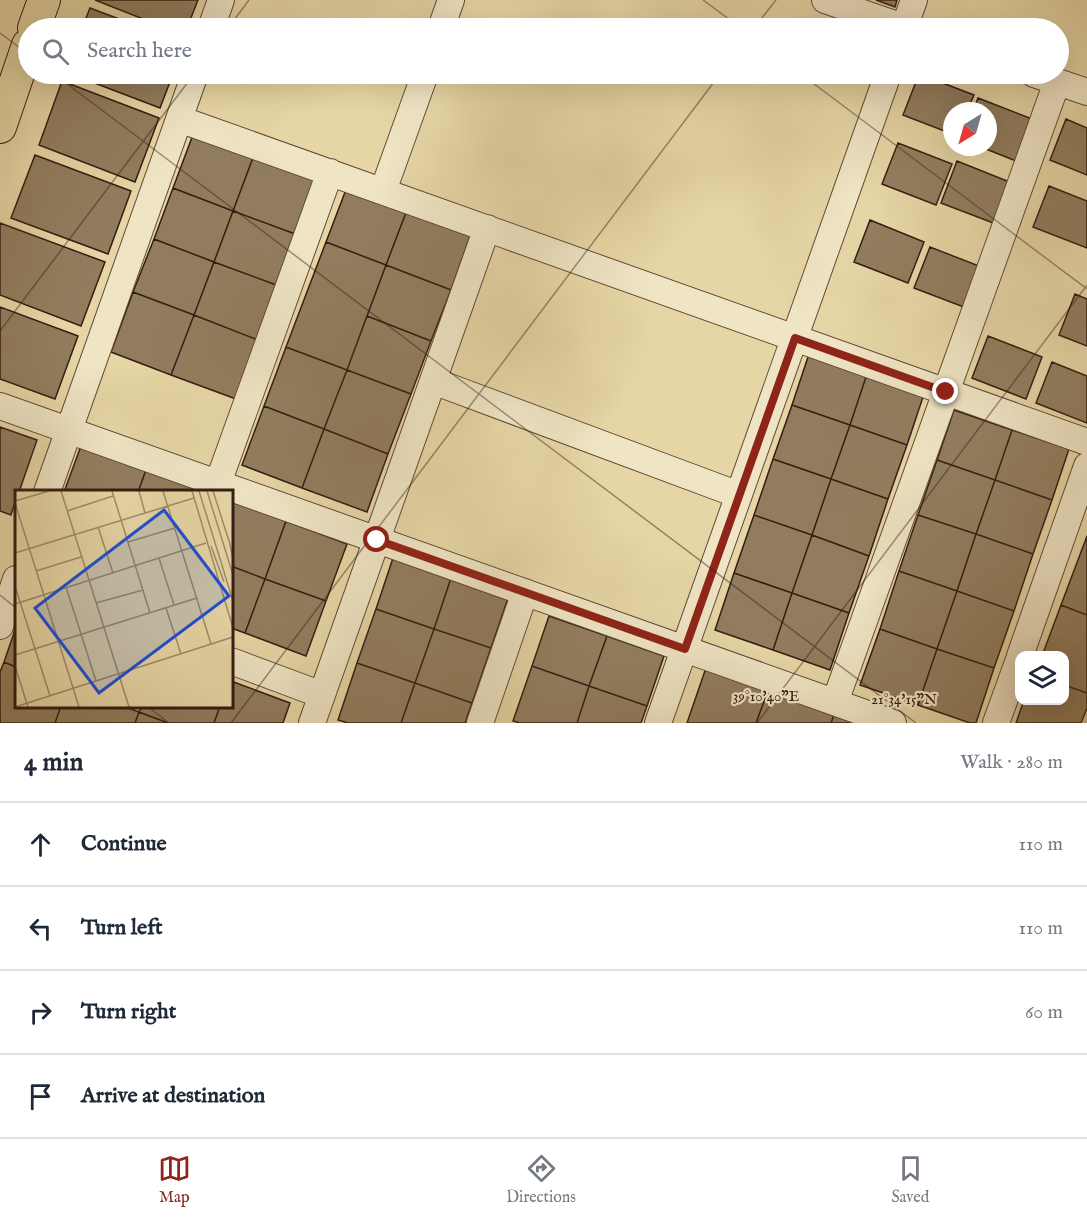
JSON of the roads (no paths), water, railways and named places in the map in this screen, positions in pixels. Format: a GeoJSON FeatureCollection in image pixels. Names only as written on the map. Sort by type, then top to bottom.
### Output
{"type":"FeatureCollection","features":[{"type":"Feature","properties":{"kind":"main road"},"geometry":{"type":"LineString","coordinates":[[38,18],[44,0]]}},
{"type":"Feature","properties":{"kind":"main road"},"geometry":{"type":"LineString","coordinates":[[0,127],[18,74]]}},
{"type":"Feature","properties":{"kind":"street"},"geometry":{"type":"LineString","coordinates":[[215,18],[221,0]]}},
{"type":"Feature","properties":{"kind":"street"},"geometry":{"type":"LineString","coordinates":[[445,18],[451,0]]}},
{"type":"Feature","properties":{"kind":"street"},"geometry":{"type":"LineString","coordinates":[[825,0],[876,18]]}},
{"type":"Feature","properties":{"kind":"street"},"geometry":{"type":"LineString","coordinates":[[908,18],[914,0]]}},
{"type":"Feature","properties":{"kind":"street"},"geometry":{"type":"LineString","coordinates":[[48,490],[191,84]]}},
{"type":"Feature","properties":{"kind":"street"},"geometry":{"type":"LineString","coordinates":[[383,191],[421,84]]}},
{"type":"Feature","properties":{"kind":"street"},"geometry":{"type":"LineString","coordinates":[[658,723],[884,84]]}},
{"type":"Feature","properties":{"kind":"street"},"geometry":{"type":"LineString","coordinates":[[835,702],[946,392],[1044,84]]}},
{"type":"Feature","properties":{"kind":"street"},"geometry":{"type":"LineString","coordinates":[[1064,84],[1087,92]]}},
{"type":"Feature","properties":{"kind":"street"},"geometry":{"type":"LineString","coordinates":[[179,119],[1087,442]]}},
{"type":"Feature","properties":{"kind":"street"},"geometry":{"type":"LineString","coordinates":[[218,483],[330,172]]}},
{"type":"Feature","properties":{"kind":"street"},"geometry":{"type":"LineString","coordinates":[[312,723],[487,228]]}},
{"type":"Feature","properties":{"kind":"street"},"geometry":{"type":"LineString","coordinates":[[433,381],[739,495]]}},
{"type":"Feature","properties":{"kind":"street"},"geometry":{"type":"LineString","coordinates":[[0,406],[893,723]]}},
{"type":"Feature","properties":{"kind":"street"},"geometry":{"type":"LineString","coordinates":[[1022,651],[1087,466]]}},
{"type":"Feature","properties":{"kind":"street"},"geometry":{"type":"LineString","coordinates":[[0,626],[15,583]]}},
{"type":"Feature","properties":{"kind":"street"},"geometry":{"type":"LineString","coordinates":[[480,723],[525,592]]}},
{"type":"Feature","properties":{"kind":"street"},"geometry":{"type":"LineString","coordinates":[[232,661],[322,695]]}},
{"type":"Feature","properties":{"kind":"street"},"geometry":{"type":"LineString","coordinates":[[996,723],[1015,670]]}}]}
